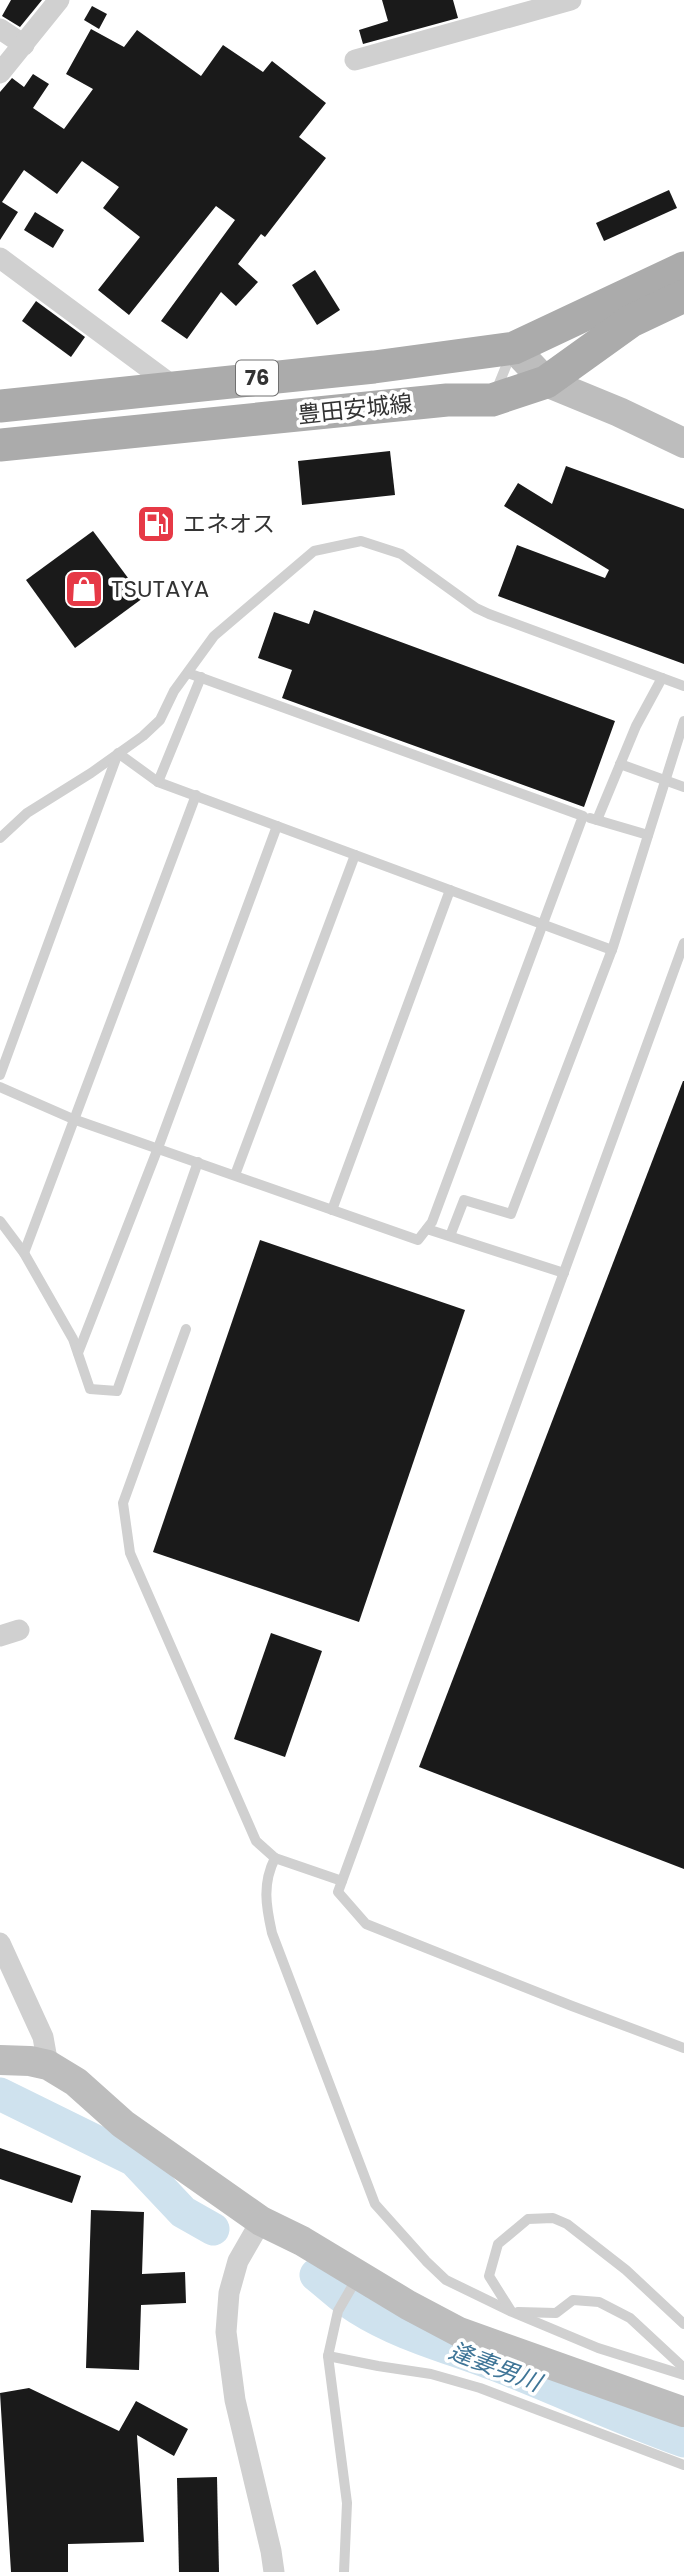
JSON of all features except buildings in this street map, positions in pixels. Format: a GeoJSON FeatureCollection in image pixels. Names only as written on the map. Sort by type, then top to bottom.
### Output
{"type":"FeatureCollection","features":[{"type":"Feature","properties":{"kind":"main road","name":"豊田安城線"},"geometry":{"type":"LineString","coordinates":[[0,406],[374,367],[514,348],[684,268]]}},
{"type":"Feature","properties":{"kind":"main road","name":"豊田安城線"},"geometry":{"type":"LineString","coordinates":[[0,445],[447,400],[492,400],[546,382],[631,321],[684,296]]}},
{"type":"Feature","properties":{"kind":"street"},"geometry":{"type":"LineString","coordinates":[[0,73],[59,0]]}},
{"type":"Feature","properties":{"kind":"street"},"geometry":{"type":"LineString","coordinates":[[355,60],[571,0]]}},
{"type":"Feature","properties":{"kind":"street"},"geometry":{"type":"LineString","coordinates":[[0,29],[23,45]]}},
{"type":"Feature","properties":{"kind":"street"},"geometry":{"type":"LineString","coordinates":[[0,257],[173,386]]}},
{"type":"Feature","properties":{"kind":"street"},"geometry":{"type":"LineString","coordinates":[[514,348],[546,382],[684,443]]}},
{"type":"Feature","properties":{"kind":"street"},"geometry":{"type":"LineString","coordinates":[[0,1943],[43,2037],[39,2063]]}},
{"type":"Feature","properties":{"kind":"street"},"geometry":{"type":"LineString","coordinates":[[0,2060],[39,2063],[76,2082],[123,2124],[261,2221],[302,2241],[354,2283],[459,2332],[684,2413]]}},
{"type":"Feature","properties":{"kind":"street"},"geometry":{"type":"LineString","coordinates":[[261,2221],[238,2261],[229,2293],[226,2332],[235,2400],[274,2572]]}},
{"type":"Feature","properties":{"kind":"lane"},"geometry":{"type":"LineString","coordinates":[[492,400],[514,348]]}},
{"type":"Feature","properties":{"kind":"lane"},"geometry":{"type":"LineString","coordinates":[[0,838],[27,813],[143,736],[160,720],[174,691],[214,636],[314,551],[361,541],[401,554],[489,614],[684,686]]}},
{"type":"Feature","properties":{"kind":"lane"},"geometry":{"type":"LineString","coordinates":[[188,673],[583,816],[648,835]]}},
{"type":"Feature","properties":{"kind":"lane"},"geometry":{"type":"LineString","coordinates":[[159,782],[201,677]]}},
{"type":"Feature","properties":{"kind":"lane"},"geometry":{"type":"LineString","coordinates":[[597,820],[636,726],[662,678]]}},
{"type":"Feature","properties":{"kind":"lane"},"geometry":{"type":"LineString","coordinates":[[444,1191],[511,1214],[612,949],[684,721]]}},
{"type":"Feature","properties":{"kind":"lane"},"geometry":{"type":"LineString","coordinates":[[118,753],[159,782],[612,949]]}},
{"type":"Feature","properties":{"kind":"lane"},"geometry":{"type":"LineString","coordinates":[[0,1075],[118,753]]}},
{"type":"Feature","properties":{"kind":"lane"},"geometry":{"type":"LineString","coordinates":[[620,764],[684,787]]}},
{"type":"Feature","properties":{"kind":"lane"},"geometry":{"type":"LineString","coordinates":[[24,1253],[196,795]]}},
{"type":"Feature","properties":{"kind":"lane"},"geometry":{"type":"LineString","coordinates":[[0,1087],[73,1119],[418,1240],[432,1222],[583,816]]}},
{"type":"Feature","properties":{"kind":"lane"},"geometry":{"type":"LineString","coordinates":[[78,1353],[158,1148],[277,825]]}},
{"type":"Feature","properties":{"kind":"lane"},"geometry":{"type":"LineString","coordinates":[[235,1175],[355,855]]}},
{"type":"Feature","properties":{"kind":"lane"},"geometry":{"type":"LineString","coordinates":[[332,1210],[450,890]]}},
{"type":"Feature","properties":{"kind":"lane"},"geometry":{"type":"LineString","coordinates":[[684,943],[338,1892],[366,1924],[572,2007],[684,2048]]}},
{"type":"Feature","properties":{"kind":"lane"},"geometry":{"type":"LineString","coordinates":[[0,1221],[24,1253],[73,1339],[90,1389],[117,1391],[198,1163]]}},
{"type":"Feature","properties":{"kind":"lane"},"geometry":{"type":"LineString","coordinates":[[450,1236],[464,1200]]}},
{"type":"Feature","properties":{"kind":"lane"},"geometry":{"type":"LineString","coordinates":[[427,1229],[564,1273]]}},
{"type":"Feature","properties":{"kind":"lane"},"geometry":{"type":"LineString","coordinates":[[186,1329],[123,1503],[130,1553],[256,1841],[275,1858],[342,1881]]}},
{"type":"Feature","properties":{"kind":"lane"},"geometry":{"type":"LineString","coordinates":[[275,1858],[265,1886],[272,1933],[374,2204],[446,2280],[512,2312],[598,2348],[684,2375]]}},
{"type":"Feature","properties":{"kind":"lane"},"geometry":{"type":"LineString","coordinates":[[512,2312],[489,2276],[498,2244],[528,2219],[553,2218],[567,2224],[626,2270],[684,2325]]}},
{"type":"Feature","properties":{"kind":"lane"},"geometry":{"type":"LineString","coordinates":[[344,2572],[346,2503],[328,2356],[338,2311],[354,2283]]}},
{"type":"Feature","properties":{"kind":"lane"},"geometry":{"type":"LineString","coordinates":[[512,2312],[556,2313],[573,2300],[599,2302],[631,2318],[684,2368]]}},
{"type":"Feature","properties":{"kind":"lane"},"geometry":{"type":"LineString","coordinates":[[328,2356],[378,2367],[431,2374],[480,2388],[684,2465]]}},
{"type":"Feature","properties":{"kind":"waterway","name":"逢妻男川"},"geometry":{"type":"LineString","coordinates":[[0,2094],[134,2160],[183,2212],[213,2229]]}},
{"type":"Feature","properties":{"kind":"waterway","name":"逢妻男川"},"geometry":{"type":"LineString","coordinates":[[316,2275],[352,2304],[392,2326],[684,2441]]}},
{"type":"Feature","properties":{"kind":"place","name":"エネオス"},"geometry":{"type":"Point","coordinates":[156,524]}},
{"type":"Feature","properties":{"kind":"place","name":"TSUTAYA"},"geometry":{"type":"Point","coordinates":[84,589]}}]}
